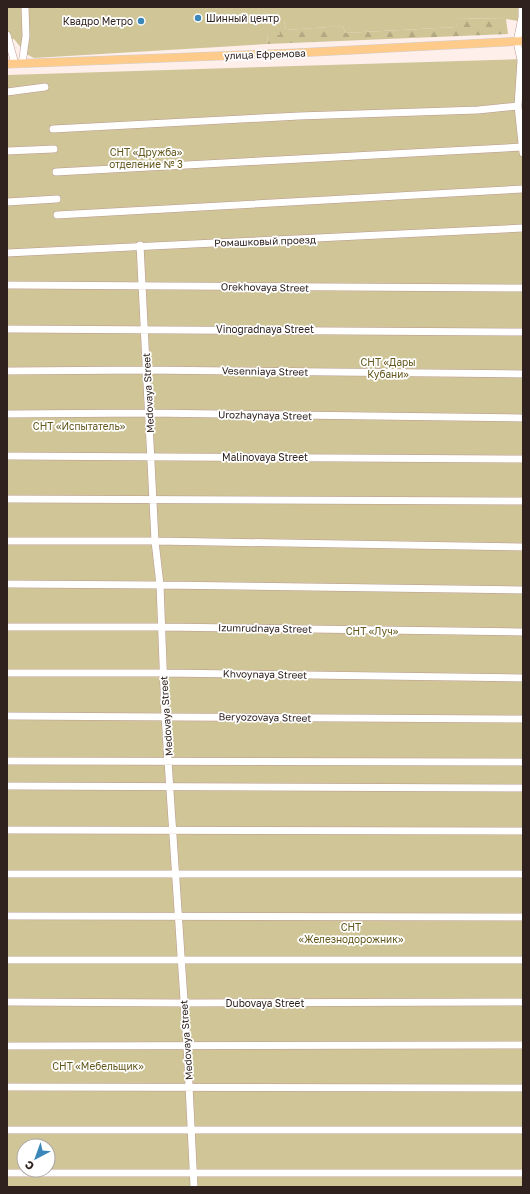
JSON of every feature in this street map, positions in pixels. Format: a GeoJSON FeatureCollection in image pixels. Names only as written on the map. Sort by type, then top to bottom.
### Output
{"type":"FeatureCollection","features":[{"type":"Feature","properties":{"kind":"main road","name":"улица Ефремова"},"geometry":{"type":"LineString","coordinates":[[15,64],[296,53],[520,41]]}},
{"type":"Feature","properties":{"kind":"street"},"geometry":{"type":"LineString","coordinates":[[15,64],[26,36],[25,7]]}},
{"type":"Feature","properties":{"kind":"street"},"geometry":{"type":"LineString","coordinates":[[56,172],[523,150],[518,106],[522,7]]}},
{"type":"Feature","properties":{"kind":"street"},"geometry":{"type":"LineString","coordinates":[[7,35],[15,64]]}},
{"type":"Feature","properties":{"kind":"street"},"geometry":{"type":"LineString","coordinates":[[7,92],[45,86]]}},
{"type":"Feature","properties":{"kind":"street"},"geometry":{"type":"LineString","coordinates":[[53,129],[478,110],[518,106]]}},
{"type":"Feature","properties":{"kind":"street"},"geometry":{"type":"LineString","coordinates":[[7,151],[54,149]]}},
{"type":"Feature","properties":{"kind":"street"},"geometry":{"type":"LineString","coordinates":[[57,215],[523,189]]}},
{"type":"Feature","properties":{"kind":"street"},"geometry":{"type":"LineString","coordinates":[[7,202],[58,199]]}},
{"type":"Feature","properties":{"kind":"street","name":"Ромашковый проезд"},"geometry":{"type":"LineString","coordinates":[[7,253],[140,245],[316,239],[523,228]]}},
{"type":"Feature","properties":{"kind":"street","name":"Medovaya Street"},"geometry":{"type":"LineString","coordinates":[[140,245],[156,541],[160,584],[165,716],[182,960],[194,1187]]}},
{"type":"Feature","properties":{"kind":"street","name":"Orekhovaya Street"},"geometry":{"type":"LineString","coordinates":[[7,286],[523,288]]}},
{"type":"Feature","properties":{"kind":"street","name":"Vinogradnaya Street"},"geometry":{"type":"LineString","coordinates":[[7,329],[145,328],[523,332]]}},
{"type":"Feature","properties":{"kind":"street","name":"Vesenniaya Street"},"geometry":{"type":"LineString","coordinates":[[7,371],[146,370],[523,374]]}},
{"type":"Feature","properties":{"kind":"street","name":"Urozhaynaya Street"},"geometry":{"type":"LineString","coordinates":[[7,414],[149,413],[523,418]]}},
{"type":"Feature","properties":{"kind":"street","name":"Malinovaya Street"},"geometry":{"type":"LineString","coordinates":[[7,456],[523,459]]}},
{"type":"Feature","properties":{"kind":"street"},"geometry":{"type":"LineString","coordinates":[[7,499],[523,501]]}},
{"type":"Feature","properties":{"kind":"street"},"geometry":{"type":"LineString","coordinates":[[7,541],[156,541],[523,547]]}},
{"type":"Feature","properties":{"kind":"street"},"geometry":{"type":"LineString","coordinates":[[7,584],[160,584],[523,590]]}},
{"type":"Feature","properties":{"kind":"street","name":"Izumrudnaya Street"},"geometry":{"type":"LineString","coordinates":[[7,627],[161,627],[523,632]]}},
{"type":"Feature","properties":{"kind":"street","name":"Khvoynaya Street"},"geometry":{"type":"LineString","coordinates":[[7,673],[163,673],[523,678]]}},
{"type":"Feature","properties":{"kind":"street","name":"Beryozovaya Street"},"geometry":{"type":"LineString","coordinates":[[7,716],[523,719]]}},
{"type":"Feature","properties":{"kind":"street"},"geometry":{"type":"LineString","coordinates":[[7,761],[169,760],[523,762]]}},
{"type":"Feature","properties":{"kind":"street"},"geometry":{"type":"LineString","coordinates":[[7,786],[170,788],[523,788]]}},
{"type":"Feature","properties":{"kind":"street"},"geometry":{"type":"LineString","coordinates":[[7,830],[523,831]]}},
{"type":"Feature","properties":{"kind":"street"},"geometry":{"type":"LineString","coordinates":[[7,874],[523,874]]}},
{"type":"Feature","properties":{"kind":"street"},"geometry":{"type":"LineString","coordinates":[[7,916],[523,918]]}},
{"type":"Feature","properties":{"kind":"street"},"geometry":{"type":"LineString","coordinates":[[7,960],[523,960]]}},
{"type":"Feature","properties":{"kind":"street","name":"Dubovaya Street"},"geometry":{"type":"LineString","coordinates":[[7,1002],[523,1002]]}},
{"type":"Feature","properties":{"kind":"street"},"geometry":{"type":"LineString","coordinates":[[7,1046],[523,1045]]}},
{"type":"Feature","properties":{"kind":"street"},"geometry":{"type":"LineString","coordinates":[[7,1087],[523,1088]]}},
{"type":"Feature","properties":{"kind":"street"},"geometry":{"type":"LineString","coordinates":[[7,1130],[523,1130]]}},
{"type":"Feature","properties":{"kind":"street"},"geometry":{"type":"LineString","coordinates":[[7,1173],[523,1173]]}},
{"type":"Feature","properties":{"kind":"green space"},"geometry":{"type":"Polygon","coordinates":[[[7,7],[523,7],[523,22],[506,19],[458,18],[456,27],[345,33],[343,26],[286,30],[284,21],[278,21],[280,35],[268,35],[267,44],[34,58],[26,54],[14,39],[11,40],[7,33],[7,7]]]}},
{"type":"Feature","properties":{"kind":"green space"},"geometry":{"type":"Polygon","coordinates":[[[457,18],[506,19],[508,34],[267,44],[268,35],[277,21],[284,21],[286,30],[343,26],[345,33],[456,27],[457,18]]]}},
{"type":"Feature","properties":{"kind":"green space"},"geometry":{"type":"Polygon","coordinates":[[[523,59],[523,1187],[7,1187],[7,75],[523,59]]]}},
{"type":"Feature","properties":{"kind":"place","name":"Шинный центр"},"geometry":{"type":"Point","coordinates":[198,18]}},
{"type":"Feature","properties":{"kind":"place","name":"Квадро Метро"},"geometry":{"type":"Point","coordinates":[141,21]}},
{"type":"Feature","properties":{"kind":"park label","name":"СНТ «Дружба» отделение № 3"},"geometry":{"type":"Point","coordinates":[146,158]}},
{"type":"Feature","properties":{"kind":"park label","name":"СНТ «Дары Кубани»"},"geometry":{"type":"Point","coordinates":[388,368]}},
{"type":"Feature","properties":{"kind":"park label","name":"СНТ «Испытатель»"},"geometry":{"type":"Point","coordinates":[79,426]}},
{"type":"Feature","properties":{"kind":"park label","name":"СНТ «Луч»"},"geometry":{"type":"Point","coordinates":[372,631]}},
{"type":"Feature","properties":{"kind":"park label","name":"СНТ «Железнодорожник»"},"geometry":{"type":"Point","coordinates":[351,932]}},
{"type":"Feature","properties":{"kind":"park label","name":"СНТ «Мебельщик»"},"geometry":{"type":"Point","coordinates":[98,1066]}}]}
